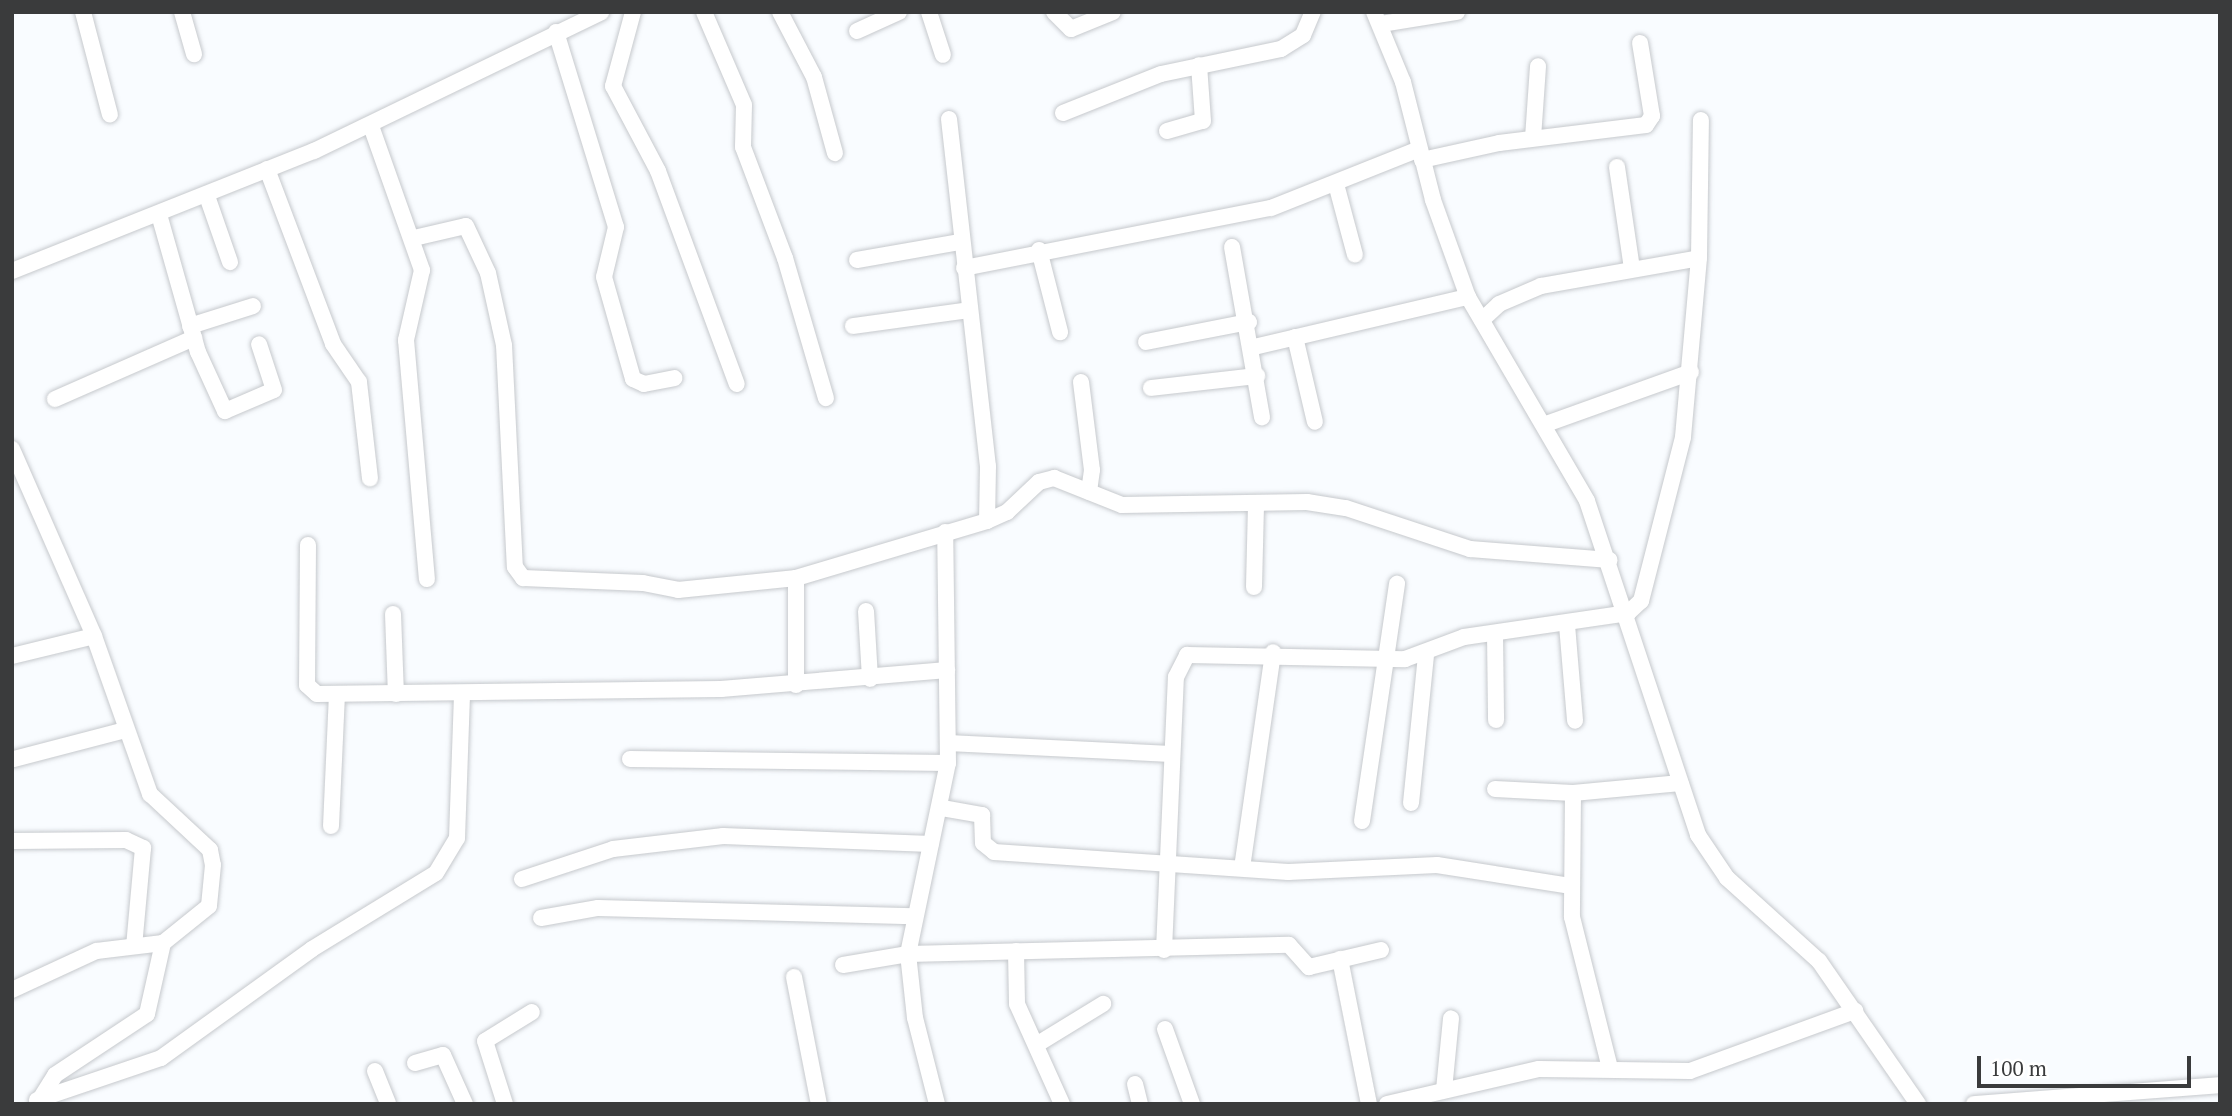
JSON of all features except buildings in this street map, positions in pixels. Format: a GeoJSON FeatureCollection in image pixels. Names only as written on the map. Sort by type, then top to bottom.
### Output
{"type":"FeatureCollection","features":[{"type":"Feature","properties":{"kind":"street"},"geometry":{"type":"LineString","coordinates":[[83,12],[110,115]]}},
{"type":"Feature","properties":{"kind":"street"},"geometry":{"type":"LineString","coordinates":[[182,12],[194,54]]}},
{"type":"Feature","properties":{"kind":"street"},"geometry":{"type":"LineString","coordinates":[[12,271],[160,218],[267,169],[371,126],[601,12]]}},
{"type":"Feature","properties":{"kind":"street"},"geometry":{"type":"LineString","coordinates":[[633,12],[613,86],[658,171],[737,384]]}},
{"type":"Feature","properties":{"kind":"street"},"geometry":{"type":"LineString","coordinates":[[704,12],[744,105],[743,146],[785,258],[826,398]]}},
{"type":"Feature","properties":{"kind":"street"},"geometry":{"type":"LineString","coordinates":[[780,12],[814,77],[835,153]]}},
{"type":"Feature","properties":{"kind":"street"},"geometry":{"type":"LineString","coordinates":[[857,31],[899,12]]}},
{"type":"Feature","properties":{"kind":"street"},"geometry":{"type":"LineString","coordinates":[[929,12],[943,55]]}},
{"type":"Feature","properties":{"kind":"street"},"geometry":{"type":"LineString","coordinates":[[1054,12],[1071,29],[1113,12]]}},
{"type":"Feature","properties":{"kind":"street"},"geometry":{"type":"LineString","coordinates":[[1063,113],[1199,65],[1281,49],[1303,35],[1312,12]]}},
{"type":"Feature","properties":{"kind":"street"},"geometry":{"type":"LineString","coordinates":[[1457,12],[1378,18],[1468,297],[1546,424],[1610,560],[1681,783],[1710,858],[1789,928],[1855,1011],[1918,1104]]}},
{"type":"Feature","properties":{"kind":"street"},"geometry":{"type":"LineString","coordinates":[[556,32],[616,226],[604,277],[633,379],[644,384],[674,378]]}},
{"type":"Feature","properties":{"kind":"street"},"geometry":{"type":"LineString","coordinates":[[964,268],[1039,250],[1228,218],[1420,154],[1650,123],[1640,43]]}},
{"type":"Feature","properties":{"kind":"street"},"geometry":{"type":"LineString","coordinates":[[1167,131],[1203,121],[1199,65]]}},
{"type":"Feature","properties":{"kind":"street"},"geometry":{"type":"LineString","coordinates":[[1533,138],[1538,66]]}},
{"type":"Feature","properties":{"kind":"street"},"geometry":{"type":"LineString","coordinates":[[949,119],[960,242],[988,466],[986,521]]}},
{"type":"Feature","properties":{"kind":"street"},"geometry":{"type":"LineString","coordinates":[[1164,950],[1176,677],[1187,655],[1273,652],[1386,657],[1426,655],[1464,637],[1567,625],[1628,613],[1645,592],[1670,505],[1691,372],[1699,258],[1701,120]]}},
{"type":"Feature","properties":{"kind":"street"},"geometry":{"type":"LineString","coordinates":[[371,126],[411,229],[423,284],[406,340],[427,579]]}},
{"type":"Feature","properties":{"kind":"street"},"geometry":{"type":"LineString","coordinates":[[1617,167],[1632,268]]}},
{"type":"Feature","properties":{"kind":"street"},"geometry":{"type":"LineString","coordinates":[[267,169],[333,344],[359,382],[370,478]]}},
{"type":"Feature","properties":{"kind":"street"},"geometry":{"type":"LineString","coordinates":[[1336,184],[1355,255]]}},
{"type":"Feature","properties":{"kind":"street"},"geometry":{"type":"LineString","coordinates":[[207,196],[230,262]]}},
{"type":"Feature","properties":{"kind":"street"},"geometry":{"type":"LineString","coordinates":[[160,218],[192,332],[225,411],[274,390],[259,344]]}},
{"type":"Feature","properties":{"kind":"street"},"geometry":{"type":"LineString","coordinates":[[411,229],[466,226],[488,274],[510,403],[518,574],[678,590],[796,578],[986,521],[1007,512],[1039,482],[1054,478],[1122,505],[1346,508],[1508,555],[1610,560]]}},
{"type":"Feature","properties":{"kind":"street"},"geometry":{"type":"LineString","coordinates":[[857,260],[960,242]]}},
{"type":"Feature","properties":{"kind":"street"},"geometry":{"type":"LineString","coordinates":[[1232,247],[1254,347],[1262,417]]}},
{"type":"Feature","properties":{"kind":"street"},"geometry":{"type":"LineString","coordinates":[[1039,250],[1060,332]]}},
{"type":"Feature","properties":{"kind":"street"},"geometry":{"type":"LineString","coordinates":[[1482,320],[1518,293],[1632,268],[1699,258]]}},
{"type":"Feature","properties":{"kind":"street"},"geometry":{"type":"LineString","coordinates":[[1254,347],[1468,297]]}},
{"type":"Feature","properties":{"kind":"street"},"geometry":{"type":"LineString","coordinates":[[55,398],[192,332],[253,306]]}},
{"type":"Feature","properties":{"kind":"street"},"geometry":{"type":"LineString","coordinates":[[853,326],[970,310]]}},
{"type":"Feature","properties":{"kind":"street"},"geometry":{"type":"LineString","coordinates":[[1146,342],[1249,322]]}},
{"type":"Feature","properties":{"kind":"street"},"geometry":{"type":"LineString","coordinates":[[1295,337],[1315,422]]}},
{"type":"Feature","properties":{"kind":"street"},"geometry":{"type":"LineString","coordinates":[[1546,424],[1691,372]]}},
{"type":"Feature","properties":{"kind":"street"},"geometry":{"type":"LineString","coordinates":[[1151,388],[1257,376]]}},
{"type":"Feature","properties":{"kind":"street"},"geometry":{"type":"LineString","coordinates":[[1081,382],[1092,470],[1089,492]]}},
{"type":"Feature","properties":{"kind":"street"},"geometry":{"type":"LineString","coordinates":[[12,449],[94,636],[125,730],[150,794],[210,850],[214,865],[209,906],[163,943],[76,957],[12,990]]}},
{"type":"Feature","properties":{"kind":"street"},"geometry":{"type":"LineString","coordinates":[[1254,587],[1256,505]]}},
{"type":"Feature","properties":{"kind":"street"},"geometry":{"type":"LineString","coordinates":[[937,1104],[915,1018],[908,954],[913,916],[942,808],[948,763],[945,532]]}},
{"type":"Feature","properties":{"kind":"street"},"geometry":{"type":"LineString","coordinates":[[308,545],[307,685],[317,694],[462,694],[796,685],[947,670]]}},
{"type":"Feature","properties":{"kind":"street"},"geometry":{"type":"LineString","coordinates":[[796,578],[796,685]]}},
{"type":"Feature","properties":{"kind":"street"},"geometry":{"type":"LineString","coordinates":[[1362,821],[1397,584]]}},
{"type":"Feature","properties":{"kind":"street"},"geometry":{"type":"LineString","coordinates":[[866,611],[870,679]]}},
{"type":"Feature","properties":{"kind":"street"},"geometry":{"type":"LineString","coordinates":[[393,614],[396,694]]}},
{"type":"Feature","properties":{"kind":"street"},"geometry":{"type":"LineString","coordinates":[[1567,625],[1575,721]]}},
{"type":"Feature","properties":{"kind":"street"},"geometry":{"type":"LineString","coordinates":[[1495,633],[1496,720]]}},
{"type":"Feature","properties":{"kind":"street"},"geometry":{"type":"LineString","coordinates":[[12,656],[94,636]]}},
{"type":"Feature","properties":{"kind":"street"},"geometry":{"type":"LineString","coordinates":[[1242,868],[1273,652]]}},
{"type":"Feature","properties":{"kind":"street"},"geometry":{"type":"LineString","coordinates":[[1411,803],[1426,655]]}},
{"type":"Feature","properties":{"kind":"street"},"geometry":{"type":"LineString","coordinates":[[37,1102],[161,1059],[312,949],[436,873],[457,838],[462,694]]}},
{"type":"Feature","properties":{"kind":"street"},"geometry":{"type":"LineString","coordinates":[[331,826],[337,695]]}},
{"type":"Feature","properties":{"kind":"street"},"geometry":{"type":"LineString","coordinates":[[14,759],[125,730]]}},
{"type":"Feature","properties":{"kind":"street"},"geometry":{"type":"LineString","coordinates":[[947,743],[1171,754]]}},
{"type":"Feature","properties":{"kind":"street"},"geometry":{"type":"LineString","coordinates":[[630,759],[948,763]]}},
{"type":"Feature","properties":{"kind":"street"},"geometry":{"type":"LineString","coordinates":[[1494,789],[1573,793],[1681,783]]}},
{"type":"Feature","properties":{"kind":"street"},"geometry":{"type":"LineString","coordinates":[[1573,793],[1571,886],[1578,953],[1610,1068]]}},
{"type":"Feature","properties":{"kind":"street"},"geometry":{"type":"LineString","coordinates":[[942,808],[982,816],[983,843],[994,852],[1343,872],[1437,865],[1571,886]]}},
{"type":"Feature","properties":{"kind":"street"},"geometry":{"type":"LineString","coordinates":[[522,879],[612,849],[670,840],[723,836],[931,844]]}},
{"type":"Feature","properties":{"kind":"street"},"geometry":{"type":"LineString","coordinates":[[12,841],[126,840],[143,848],[134,946]]}},
{"type":"Feature","properties":{"kind":"street"},"geometry":{"type":"LineString","coordinates":[[541,918],[598,908],[913,916]]}},
{"type":"Feature","properties":{"kind":"street"},"geometry":{"type":"LineString","coordinates":[[37,1102],[55,1075],[147,1014],[163,943]]}},
{"type":"Feature","properties":{"kind":"street"},"geometry":{"type":"LineString","coordinates":[[843,965],[908,954],[1289,945],[1298,948],[1305,966],[1381,950]]}},
{"type":"Feature","properties":{"kind":"street"},"geometry":{"type":"LineString","coordinates":[[1016,951],[1017,1004],[1062,1104]]}},
{"type":"Feature","properties":{"kind":"street"},"geometry":{"type":"LineString","coordinates":[[1340,959],[1369,1104]]}},
{"type":"Feature","properties":{"kind":"street"},"geometry":{"type":"LineString","coordinates":[[794,976],[819,1104]]}},
{"type":"Feature","properties":{"kind":"street"},"geometry":{"type":"LineString","coordinates":[[1036,1045],[1102,1003]]}},
{"type":"Feature","properties":{"kind":"street"},"geometry":{"type":"LineString","coordinates":[[1387,1104],[1539,1069],[1690,1071],[1720,1065],[1855,1011]]}},
{"type":"Feature","properties":{"kind":"street"},"geometry":{"type":"LineString","coordinates":[[505,1104],[485,1041],[532,1012]]}},
{"type":"Feature","properties":{"kind":"street"},"geometry":{"type":"LineString","coordinates":[[1444,1090],[1451,1018]]}},
{"type":"Feature","properties":{"kind":"street"},"geometry":{"type":"LineString","coordinates":[[1165,1029],[1192,1104]]}},
{"type":"Feature","properties":{"kind":"street"},"geometry":{"type":"LineString","coordinates":[[415,1063],[443,1055],[465,1104]]}},
{"type":"Feature","properties":{"kind":"street"},"geometry":{"type":"LineString","coordinates":[[375,1071],[388,1104]]}},
{"type":"Feature","properties":{"kind":"street"},"geometry":{"type":"LineString","coordinates":[[1135,1084],[1140,1104]]}},
{"type":"Feature","properties":{"kind":"street"},"geometry":{"type":"LineString","coordinates":[[1975,1104],[2220,1085]]}}]}
